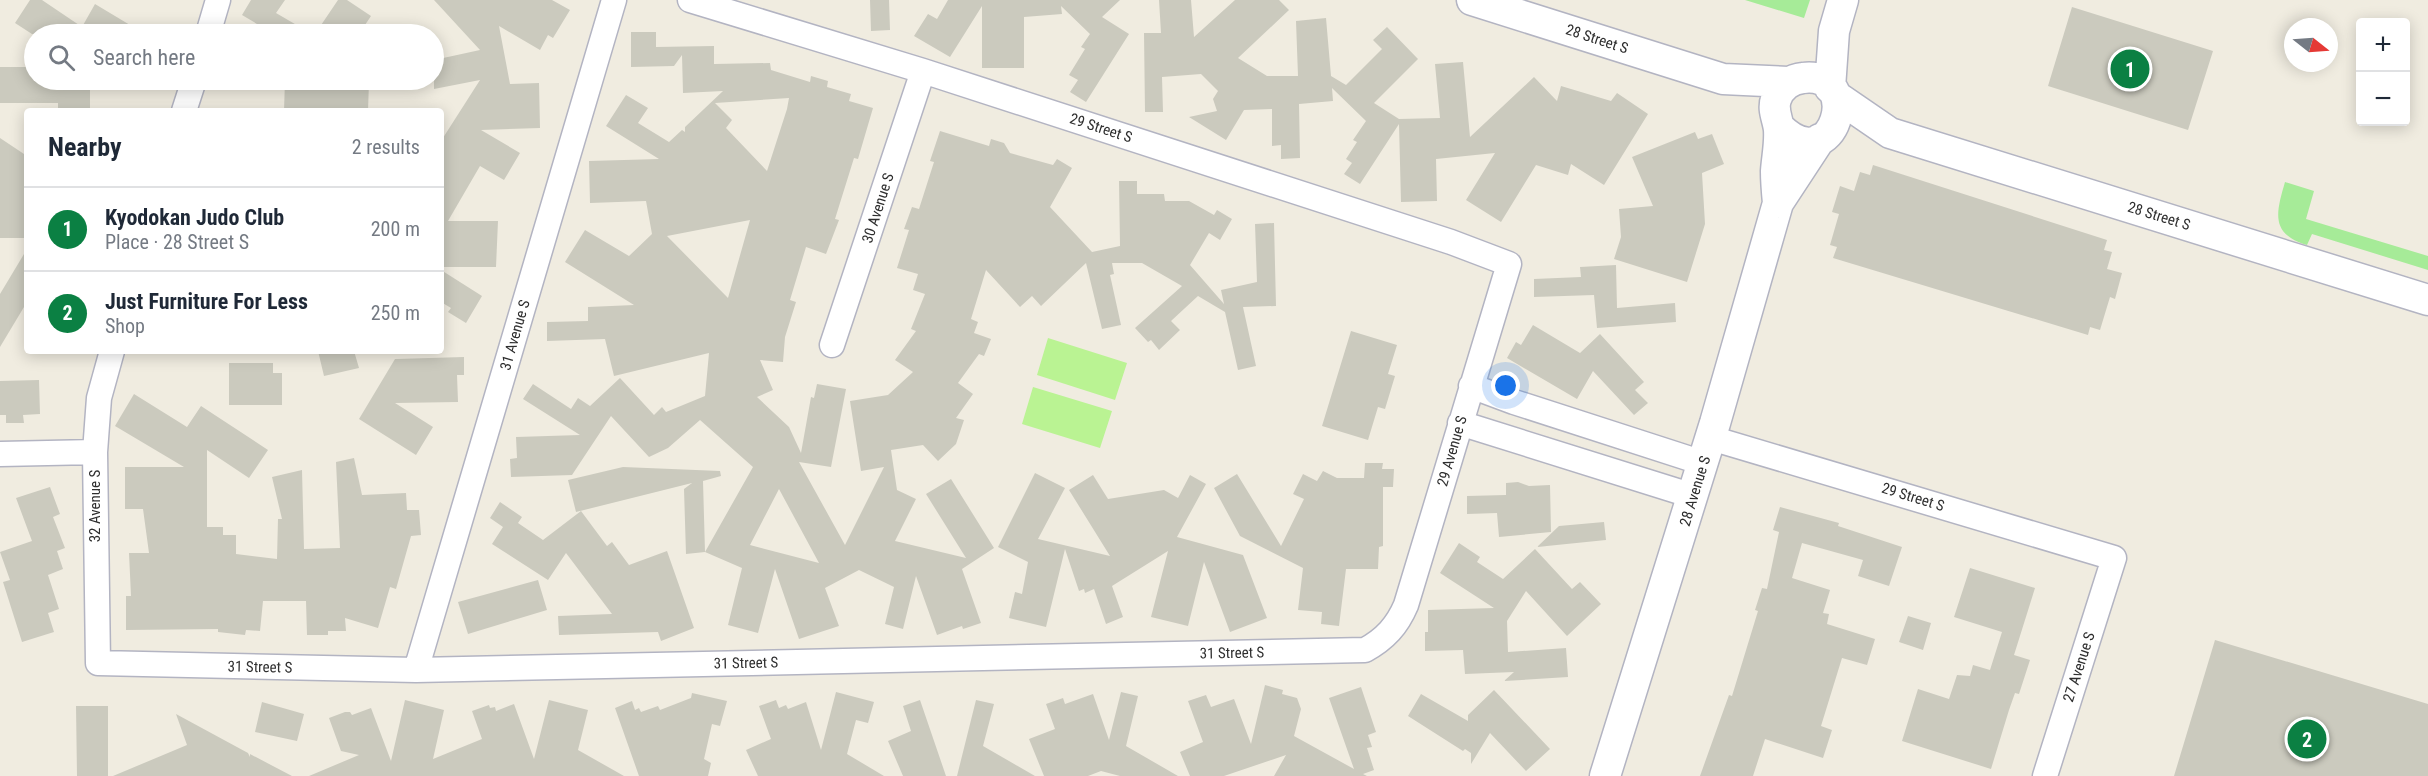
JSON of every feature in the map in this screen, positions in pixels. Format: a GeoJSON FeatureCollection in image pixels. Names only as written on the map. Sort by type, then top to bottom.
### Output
{"type":"FeatureCollection","features":[{"type":"Feature","properties":{"kind":"street"},"geometry":{"type":"LineString","coordinates":[[211,24],[218,0]]}},
{"type":"Feature","properties":{"kind":"street","name":"31 Avenue S"},"geometry":{"type":"LineString","coordinates":[[416,670],[614,0]]}},
{"type":"Feature","properties":{"kind":"street","name":"29 Street S"},"geometry":{"type":"LineString","coordinates":[[690,0],[923,71],[1430,235],[1509,264]]}},
{"type":"Feature","properties":{"kind":"street","name":"28 Street S"},"geometry":{"type":"LineString","coordinates":[[1472,0],[1723,79]]}},
{"type":"Feature","properties":{"kind":"street"},"geometry":{"type":"LineString","coordinates":[[1778,203],[1836,123],[1839,113],[1833,92],[1834,31],[1844,0]]}},
{"type":"Feature","properties":{"kind":"street"},"geometry":{"type":"LineString","coordinates":[[1778,203],[1776,98],[1834,31]]}},
{"type":"Feature","properties":{"kind":"street","name":"30 Avenue S"},"geometry":{"type":"LineString","coordinates":[[832,345],[923,71]]}},
{"type":"Feature","properties":{"kind":"street"},"geometry":{"type":"LineString","coordinates":[[1723,79],[1818,79],[1890,133]]}},
{"type":"Feature","properties":{"kind":"street"},"geometry":{"type":"LineString","coordinates":[[1723,79],[1747,100],[1777,121],[1788,136],[1798,141],[1809,142],[1825,136],[1874,136],[1890,133]]}},
{"type":"Feature","properties":{"kind":"street"},"geometry":{"type":"LineString","coordinates":[[185,108],[191,90]]}},
{"type":"Feature","properties":{"kind":"street","name":"28 Street S"},"geometry":{"type":"LineString","coordinates":[[1890,133],[2428,300]]}},
{"type":"Feature","properties":{"kind":"street","name":"28 Avenue S"},"geometry":{"type":"LineString","coordinates":[[1605,776],[1707,450],[1778,203]]}},
{"type":"Feature","properties":{"kind":"street","name":"29 Avenue S"},"geometry":{"type":"LineString","coordinates":[[1389,634],[1406,605],[1509,264]]}},
{"type":"Feature","properties":{"kind":"street","name":"32 Avenue S"},"geometry":{"type":"LineString","coordinates":[[99,663],[95,452],[99,398],[111,354]]}},
{"type":"Feature","properties":{"kind":"street","name":"29 Street S"},"geometry":{"type":"LineString","coordinates":[[1471,386],[1514,402],[1707,450],[2114,558]]}},
{"type":"Feature","properties":{"kind":"street"},"geometry":{"type":"LineString","coordinates":[[1460,423],[1693,496]]}},
{"type":"Feature","properties":{"kind":"street"},"geometry":{"type":"LineString","coordinates":[[0,454],[95,452]]}},
{"type":"Feature","properties":{"kind":"street","name":"27 Avenue S"},"geometry":{"type":"LineString","coordinates":[[2045,776],[2114,558]]}},
{"type":"Feature","properties":{"kind":"street","name":"31 Street S"},"geometry":{"type":"LineString","coordinates":[[99,663],[416,670],[1365,650],[1389,634]]}},
{"type":"Feature","properties":{"kind":"green space"},"geometry":{"type":"Polygon","coordinates":[[[1745,0],[1810,0],[1804,18],[1745,0]]]}},
{"type":"Feature","properties":{"kind":"green space"},"geometry":{"type":"Polygon","coordinates":[[[2285,182],[2314,191],[2306,219],[2428,256],[2428,270],[2312,234],[2307,245],[2295,240],[2281,228],[2279,221],[2279,203],[2285,182]]]}},
{"type":"Feature","properties":{"kind":"green space"},"geometry":{"type":"Polygon","coordinates":[[[1048,338],[1127,363],[1115,400],[1037,375],[1048,338]]]}},
{"type":"Feature","properties":{"kind":"green space"},"geometry":{"type":"Polygon","coordinates":[[[1033,387],[1112,411],[1100,448],[1022,424],[1033,387]]]}},
{"type":"Feature","properties":{"kind":"building"},"geometry":{"type":"Polygon","coordinates":[[[30,0],[42,0],[78,24],[24,24],[24,29],[15,23],[30,0]]]}},
{"type":"Feature","properties":{"kind":"building"},"geometry":{"type":"Polygon","coordinates":[[[251,0],[285,0],[276,13],[295,24],[257,24],[242,15],[251,0]]]}},
{"type":"Feature","properties":{"kind":"building"},"geometry":{"type":"Polygon","coordinates":[[[338,0],[347,0],[371,16],[366,24],[322,24],[338,0]]]}},
{"type":"Feature","properties":{"kind":"building"},"geometry":{"type":"Polygon","coordinates":[[[434,0],[552,0],[570,10],[553,38],[548,35],[540,50],[499,26],[510,84],[539,83],[540,128],[481,130],[520,153],[504,180],[480,166],[448,221],[498,221],[496,267],[444,267],[444,136],[480,80],[444,87],[444,58],[480,50],[434,0]]]}},
{"type":"Feature","properties":{"kind":"building"},"geometry":{"type":"Polygon","coordinates":[[[870,0],[889,0],[890,30],[871,31],[870,0]]]}},
{"type":"Feature","properties":{"kind":"building"},"geometry":{"type":"Polygon","coordinates":[[[948,0],[1120,0],[1102,17],[1129,34],[1086,102],[1070,92],[1078,80],[1069,75],[1085,49],[1081,47],[1090,34],[1061,6],[1062,14],[1024,17],[1024,68],[982,68],[982,6],[950,57],[914,36],[928,14],[937,19],[948,0]]]}},
{"type":"Feature","properties":{"kind":"building"},"geometry":{"type":"Polygon","coordinates":[[[1159,0],[1191,0],[1194,37],[1235,0],[1279,0],[1289,10],[1238,58],[1267,76],[1298,76],[1296,21],[1326,18],[1331,76],[1346,85],[1382,49],[1373,40],[1387,27],[1418,59],[1374,103],[1399,119],[1440,118],[1435,64],[1463,62],[1470,137],[1534,77],[1557,101],[1561,86],[1611,101],[1617,93],[1648,114],[1604,185],[1571,164],[1568,175],[1536,165],[1501,222],[1466,200],[1495,153],[1436,159],[1437,201],[1401,202],[1399,124],[1360,184],[1344,174],[1352,163],[1346,159],[1357,142],[1353,140],[1366,121],[1332,88],[1333,101],[1299,104],[1300,158],[1281,159],[1281,145],[1272,146],[1272,109],[1244,110],[1226,140],[1189,117],[1217,111],[1213,99],[1218,91],[1201,74],[1162,77],[1163,112],[1145,112],[1144,33],[1161,33],[1159,0]]]}},
{"type":"Feature","properties":{"kind":"building"},"geometry":{"type":"Polygon","coordinates":[[[95,4],[128,24],[84,24],[95,4]]]}},
{"type":"Feature","properties":{"kind":"building"},"geometry":{"type":"Polygon","coordinates":[[[2072,7],[2213,51],[2188,130],[2048,86],[2072,7]]]}},
{"type":"Feature","properties":{"kind":"building"},"geometry":{"type":"Polygon","coordinates":[[[631,32],[656,32],[656,47],[714,46],[714,64],[770,63],[771,70],[810,82],[811,76],[828,81],[827,87],[851,94],[849,101],[873,108],[858,159],[854,158],[835,219],[839,220],[826,254],[806,247],[790,300],[796,302],[785,337],[783,362],[760,360],[773,390],[757,397],[789,427],[801,453],[811,397],[814,398],[817,384],[846,389],[831,467],[799,462],[845,545],[884,467],[861,471],[850,401],[888,395],[913,372],[895,360],[916,331],[911,329],[925,294],[913,290],[918,274],[897,268],[909,230],[904,229],[912,207],[919,209],[934,162],[930,161],[940,131],[989,146],[991,139],[1004,143],[1010,153],[1053,165],[1057,159],[1072,168],[1050,207],[1092,252],[1120,246],[1119,181],[1137,181],[1137,194],[1164,194],[1165,201],[1189,201],[1214,215],[1217,210],[1232,219],[1220,240],[1209,233],[1190,265],[1224,304],[1221,290],[1257,282],[1255,224],[1274,223],[1276,306],[1243,307],[1256,366],[1238,370],[1225,312],[1198,296],[1171,321],[1180,330],[1159,350],[1151,340],[1148,342],[1135,328],[1182,286],[1142,263],[1112,263],[1114,274],[1110,275],[1121,325],[1102,329],[1086,263],[1041,306],[1032,296],[1020,307],[986,270],[971,319],[978,322],[974,333],[991,339],[984,356],[979,354],[958,383],[973,394],[956,418],[964,420],[956,444],[938,461],[923,445],[891,450],[897,490],[916,499],[895,541],[966,558],[926,494],[951,479],[994,548],[962,569],[981,623],[963,629],[962,626],[937,635],[916,576],[903,629],[885,624],[894,587],[859,570],[825,588],[839,626],[799,639],[775,569],[758,633],[728,625],[742,568],[705,552],[753,467],[700,420],[668,448],[649,457],[611,416],[572,475],[511,477],[510,459],[517,458],[516,437],[580,435],[523,399],[533,384],[571,409],[578,398],[590,406],[620,378],[654,415],[662,407],[666,412],[705,396],[709,353],[614,376],[605,339],[547,341],[547,322],[588,321],[588,307],[634,305],[565,262],[585,230],[629,256],[652,234],[646,201],[590,203],[589,161],[659,159],[606,126],[626,95],[648,108],[638,123],[669,142],[682,130],[685,132],[685,127],[723,91],[683,93],[682,55],[674,66],[631,67],[631,32]],[[789,98],[715,103],[732,120],[726,128],[767,171],[787,109],[789,98]],[[750,220],[667,236],[728,298],[750,220]],[[779,489],[750,545],[819,563],[779,489]]]}},
{"type":"Feature","properties":{"kind":"building"},"geometry":{"type":"Polygon","coordinates":[[[0,67],[24,67],[24,90],[90,90],[90,108],[58,108],[58,103],[0,103],[0,67]]]}},
{"type":"Feature","properties":{"kind":"building"},"geometry":{"type":"Polygon","coordinates":[[[285,90],[369,90],[368,108],[284,108],[285,90]]]}},
{"type":"Feature","properties":{"kind":"building"},"geometry":{"type":"Polygon","coordinates":[[[1695,132],[1698,139],[1712,134],[1724,164],[1702,173],[1705,224],[1687,282],[1614,259],[1621,237],[1619,209],[1653,206],[1632,157],[1695,132]]]}},
{"type":"Feature","properties":{"kind":"building"},"geometry":{"type":"Polygon","coordinates":[[[0,138],[24,154],[24,238],[0,238],[0,138]]]}},
{"type":"Feature","properties":{"kind":"building"},"geometry":{"type":"Polygon","coordinates":[[[1873,165],[2107,240],[2104,250],[2112,252],[2107,269],[2122,273],[2115,299],[2110,297],[2100,330],[2090,327],[2088,335],[1833,258],[1837,247],[1830,245],[1839,214],[1832,212],[1840,186],[1854,191],[1860,172],[1870,175],[1873,165]]]}},
{"type":"Feature","properties":{"kind":"building"},"geometry":{"type":"Polygon","coordinates":[[[24,254],[24,307],[0,347],[0,294],[24,254]]]}},
{"type":"Feature","properties":{"kind":"building"},"geometry":{"type":"Polygon","coordinates":[[[1616,265],[1617,308],[1675,303],[1676,322],[1597,328],[1594,295],[1534,297],[1534,279],[1581,277],[1580,267],[1616,265]]]}},
{"type":"Feature","properties":{"kind":"building"},"geometry":{"type":"Polygon","coordinates":[[[444,272],[482,296],[466,323],[448,312],[451,308],[444,304],[444,272]]]}},
{"type":"Feature","properties":{"kind":"building"},"geometry":{"type":"Polygon","coordinates":[[[1533,325],[1580,353],[1600,334],[1644,382],[1635,390],[1648,403],[1634,415],[1593,371],[1577,399],[1507,358],[1516,342],[1521,345],[1533,325]]]}},
{"type":"Feature","properties":{"kind":"building"},"geometry":{"type":"Polygon","coordinates":[[[1351,331],[1397,345],[1388,374],[1395,376],[1385,409],[1378,407],[1368,440],[1322,426],[1351,331]]]}},
{"type":"Feature","properties":{"kind":"building"},"geometry":{"type":"Polygon","coordinates":[[[319,354],[355,354],[359,368],[324,376],[319,354]]]}},
{"type":"Feature","properties":{"kind":"building"},"geometry":{"type":"Polygon","coordinates":[[[464,357],[464,375],[457,375],[458,402],[395,403],[433,427],[416,455],[359,419],[395,359],[464,357]]]}},
{"type":"Feature","properties":{"kind":"building"},"geometry":{"type":"Polygon","coordinates":[[[229,363],[273,363],[273,373],[282,373],[282,405],[229,405],[229,363]]]}},
{"type":"Feature","properties":{"kind":"building"},"geometry":{"type":"Polygon","coordinates":[[[39,380],[40,414],[23,415],[24,423],[6,423],[6,415],[0,415],[0,381],[39,380]]]}},
{"type":"Feature","properties":{"kind":"building"},"geometry":{"type":"Polygon","coordinates":[[[134,394],[187,427],[201,406],[268,450],[249,478],[207,450],[207,527],[223,527],[223,535],[236,535],[236,554],[277,559],[278,519],[282,519],[272,477],[302,470],[304,549],[340,548],[336,462],[354,458],[362,495],[406,493],[407,510],[419,510],[421,535],[411,536],[396,589],[390,587],[378,628],[345,618],[346,631],[328,631],[328,635],[307,635],[306,601],[263,601],[260,631],[246,630],[245,635],[218,632],[218,629],[126,630],[126,596],[131,596],[129,553],[149,553],[143,509],[125,509],[125,467],[184,467],[115,426],[134,394]]]}},
{"type":"Feature","properties":{"kind":"building"},"geometry":{"type":"Polygon","coordinates":[[[1365,463],[1383,463],[1382,469],[1394,469],[1393,487],[1383,487],[1383,546],[1379,547],[1378,569],[1346,569],[1339,626],[1321,624],[1322,612],[1298,610],[1303,568],[1240,536],[1214,488],[1237,474],[1281,546],[1304,499],[1293,494],[1303,474],[1317,481],[1323,471],[1337,478],[1364,478],[1365,463]]]}},
{"type":"Feature","properties":{"kind":"building"},"geometry":{"type":"Polygon","coordinates":[[[623,467],[720,471],[721,476],[703,481],[705,552],[686,554],[684,489],[692,483],[576,512],[568,480],[623,467]]]}},
{"type":"Feature","properties":{"kind":"building"},"geometry":{"type":"Polygon","coordinates":[[[1035,473],[1065,488],[1038,539],[1110,556],[1069,490],[1093,475],[1108,499],[1164,490],[1178,498],[1190,475],[1206,484],[1177,537],[1243,555],[1267,618],[1230,632],[1204,562],[1188,626],[1151,617],[1168,551],[1112,586],[1123,617],[1106,624],[1094,589],[1085,593],[1084,589],[1079,591],[1065,549],[1046,627],[1009,618],[1015,592],[1022,594],[1028,562],[998,547],[1035,473]]]}},
{"type":"Feature","properties":{"kind":"building"},"geometry":{"type":"Polygon","coordinates":[[[1518,482],[1529,486],[1550,485],[1551,532],[1499,537],[1497,513],[1467,514],[1467,496],[1506,495],[1506,483],[1518,482]]]}},
{"type":"Feature","properties":{"kind":"building"},"geometry":{"type":"Polygon","coordinates":[[[50,487],[60,514],[53,517],[65,548],[57,551],[63,569],[48,575],[59,609],[48,613],[54,632],[22,642],[3,582],[10,580],[0,552],[32,541],[16,498],[50,487]]]}},
{"type":"Feature","properties":{"kind":"building"},"geometry":{"type":"Polygon","coordinates":[[[500,502],[522,517],[518,523],[543,540],[581,511],[607,546],[612,542],[629,565],[667,551],[694,628],[661,641],[658,632],[559,635],[558,616],[612,614],[566,553],[548,580],[492,544],[503,527],[490,518],[500,502]]]}},
{"type":"Feature","properties":{"kind":"building"},"geometry":{"type":"Polygon","coordinates":[[[1780,507],[1839,523],[1838,526],[1902,547],[1889,586],[1858,576],[1863,560],[1802,543],[1792,578],[1830,590],[1823,613],[1829,614],[1827,624],[1875,639],[1867,665],[1842,658],[1821,726],[1832,730],[1823,758],[1765,739],[1753,776],[1700,776],[1729,695],[1732,696],[1758,611],[1755,610],[1762,588],[1767,589],[1779,532],[1773,530],[1780,507]]]}},
{"type":"Feature","properties":{"kind":"building"},"geometry":{"type":"Polygon","coordinates":[[[1604,522],[1606,540],[1537,547],[1559,526],[1604,522]]]}},
{"type":"Feature","properties":{"kind":"building"},"geometry":{"type":"Polygon","coordinates":[[[1459,543],[1480,557],[1477,562],[1503,579],[1535,549],[1572,589],[1580,582],[1601,604],[1567,636],[1526,591],[1507,621],[1508,652],[1566,648],[1568,677],[1504,681],[1514,672],[1465,674],[1463,650],[1425,651],[1428,610],[1494,608],[1440,573],[1459,543]]]}},
{"type":"Feature","properties":{"kind":"building"},"geometry":{"type":"Polygon","coordinates":[[[1970,568],[2035,588],[2014,655],[2030,660],[2019,694],[2015,693],[1991,769],[1902,741],[1918,689],[1949,699],[1957,675],[1970,676],[1973,665],[1990,670],[2002,632],[1954,617],[1970,568]]]}},
{"type":"Feature","properties":{"kind":"building"},"geometry":{"type":"Polygon","coordinates":[[[538,580],[547,610],[468,634],[458,602],[538,580]]]}},
{"type":"Feature","properties":{"kind":"building"},"geometry":{"type":"Polygon","coordinates":[[[1908,616],[1931,623],[1923,650],[1899,642],[1908,616]]]}},
{"type":"Feature","properties":{"kind":"building"},"geometry":{"type":"Polygon","coordinates":[[[2215,640],[2428,704],[2428,776],[2174,776],[2215,640]]]}},
{"type":"Feature","properties":{"kind":"building"},"geometry":{"type":"Polygon","coordinates":[[[1265,685],[1283,690],[1282,694],[1297,698],[1301,709],[1294,736],[1354,769],[1329,698],[1361,687],[1376,732],[1368,735],[1372,747],[1367,748],[1374,770],[1363,774],[1367,776],[1274,776],[1286,755],[1224,776],[1190,776],[1180,752],[1203,742],[1188,701],[1206,695],[1211,707],[1234,699],[1251,744],[1265,685]]]}},
{"type":"Feature","properties":{"kind":"building"},"geometry":{"type":"Polygon","coordinates":[[[1494,690],[1550,749],[1526,771],[1490,733],[1471,764],[1471,753],[1465,749],[1463,751],[1408,716],[1421,694],[1468,721],[1468,715],[1494,690]]]}},
{"type":"Feature","properties":{"kind":"building"},"geometry":{"type":"Polygon","coordinates":[[[836,692],[874,702],[868,723],[856,720],[847,754],[884,776],[758,776],[746,750],[771,739],[759,706],[776,700],[779,708],[786,705],[788,709],[806,702],[821,750],[836,692]]]}},
{"type":"Feature","properties":{"kind":"building"},"geometry":{"type":"Polygon","coordinates":[[[1121,692],[1138,696],[1126,746],[1178,776],[1120,776],[1101,771],[1088,776],[1044,776],[1029,739],[1055,729],[1046,704],[1063,698],[1065,704],[1093,694],[1109,740],[1121,692]]]}},
{"type":"Feature","properties":{"kind":"building"},"geometry":{"type":"Polygon","coordinates":[[[692,693],[727,701],[720,726],[712,724],[704,759],[711,763],[708,776],[639,776],[615,708],[632,701],[635,710],[639,708],[641,712],[658,706],[660,710],[691,698],[692,693]]]}},
{"type":"Feature","properties":{"kind":"building"},"geometry":{"type":"Polygon","coordinates":[[[405,700],[444,710],[433,759],[482,739],[472,711],[489,705],[490,708],[495,707],[496,711],[514,704],[534,759],[549,700],[588,710],[578,750],[624,776],[309,776],[359,755],[341,751],[329,718],[345,712],[350,712],[352,715],[371,708],[391,761],[405,700]]]}},
{"type":"Feature","properties":{"kind":"building"},"geometry":{"type":"Polygon","coordinates":[[[920,700],[946,776],[903,776],[888,741],[911,731],[903,706],[920,700]]]}},
{"type":"Feature","properties":{"kind":"building"},"geometry":{"type":"Polygon","coordinates":[[[976,700],[994,704],[983,746],[1035,776],[957,776],[976,700]]]}},
{"type":"Feature","properties":{"kind":"building"},"geometry":{"type":"Polygon","coordinates":[[[262,702],[304,714],[297,741],[255,732],[262,702]]]}},
{"type":"Feature","properties":{"kind":"building"},"geometry":{"type":"Polygon","coordinates":[[[76,706],[108,706],[108,776],[77,776],[76,706]]]}},
{"type":"Feature","properties":{"kind":"building"},"geometry":{"type":"Polygon","coordinates":[[[176,714],[248,753],[250,757],[250,754],[292,776],[113,776],[187,745],[176,714]]]}},
{"type":"Feature","properties":{"kind":"place","name":"Kyodokan Judo Club"},"geometry":{"type":"Point","coordinates":[2130,69]}},
{"type":"Feature","properties":{"kind":"place","name":"Just Furniture For Less"},"geometry":{"type":"Point","coordinates":[2307,739]}}]}
